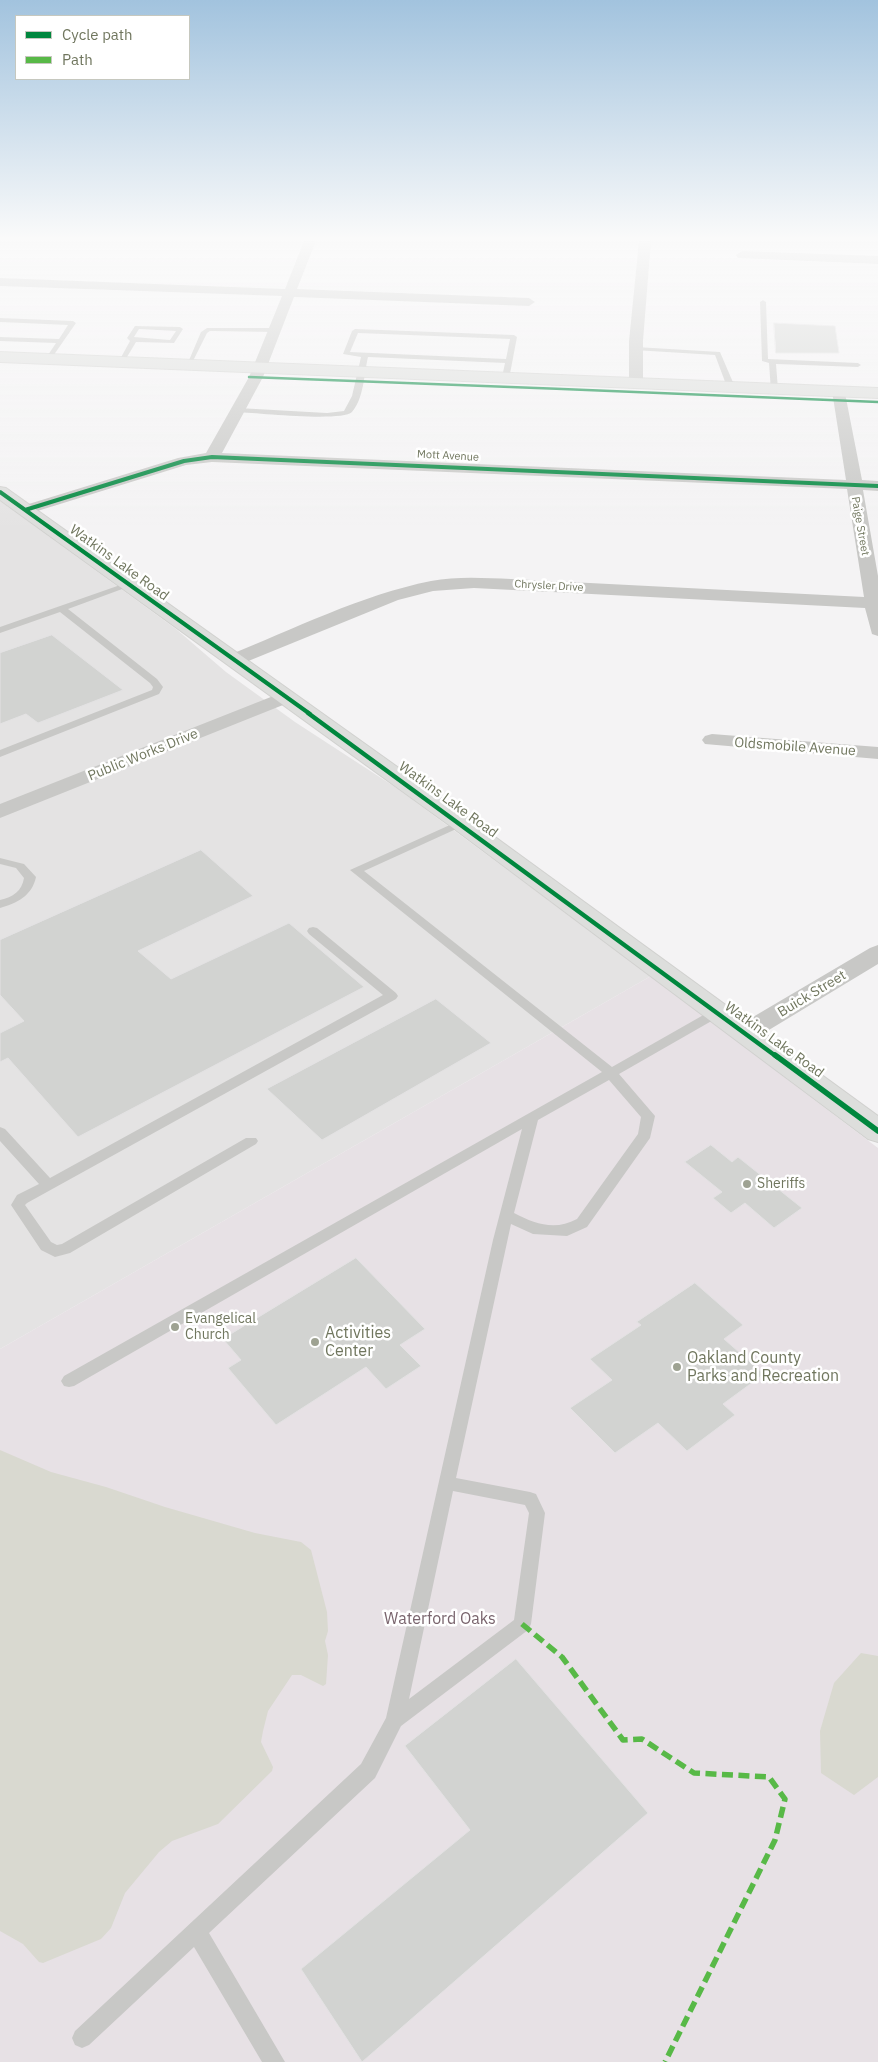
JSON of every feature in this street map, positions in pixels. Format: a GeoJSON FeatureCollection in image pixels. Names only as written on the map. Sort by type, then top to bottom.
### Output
{"type":"FeatureCollection","features":[{"type":"Feature","properties":{"kind":"street"},"geometry":{"type":"LineString","coordinates":[[212,457],[260,367],[271,337]]}},
{"type":"Feature","properties":{"kind":"street"},"geometry":{"type":"LineString","coordinates":[[636,337],[636,383]]}},
{"type":"Feature","properties":{"kind":"street"},"geometry":{"type":"LineString","coordinates":[[0,356],[878,393]]}},
{"type":"Feature","properties":{"kind":"street","name":"Paige Street"},"geometry":{"type":"LineString","coordinates":[[839,392],[878,630]]}},
{"type":"Feature","properties":{"kind":"street","name":"Mott Avenue"},"geometry":{"type":"LineString","coordinates":[[25,510],[184,461],[212,457],[878,486]]}},
{"type":"Feature","properties":{"kind":"street","name":"Watkins Lake Road"},"geometry":{"type":"LineString","coordinates":[[0,492],[461,823],[878,1131]]}},
{"type":"Feature","properties":{"kind":"street","name":"Chrysler Drive"},"geometry":{"type":"LineString","coordinates":[[234,660],[392,596],[433,586],[483,583],[875,603]]}},
{"type":"Feature","properties":{"kind":"street","name":"Public Works Drive"},"geometry":{"type":"LineString","coordinates":[[0,812],[286,697]]}},
{"type":"Feature","properties":{"kind":"street","name":"Oldsmobile Avenue"},"geometry":{"type":"LineString","coordinates":[[712,740],[878,753]]}},
{"type":"Feature","properties":{"kind":"street","name":"Buick Street"},"geometry":{"type":"LineString","coordinates":[[745,1033],[878,953]]}},
{"type":"Feature","properties":{"kind":"lane"},"geometry":{"type":"LineString","coordinates":[[49,358],[63,337]]}},
{"type":"Feature","properties":{"kind":"lane"},"geometry":{"type":"LineString","coordinates":[[130,337],[134,340],[172,342],[175,337]]}},
{"type":"Feature","properties":{"kind":"lane"},"geometry":{"type":"LineString","coordinates":[[188,364],[201,337]]}},
{"type":"Feature","properties":{"kind":"lane"},"geometry":{"type":"LineString","coordinates":[[353,337],[346,354],[509,361]]}},
{"type":"Feature","properties":{"kind":"lane"},"geometry":{"type":"LineString","coordinates":[[506,377],[514,337]]}},
{"type":"Feature","properties":{"kind":"lane"},"geometry":{"type":"LineString","coordinates":[[764,337],[765,361],[858,365]]}},
{"type":"Feature","properties":{"kind":"lane"},"geometry":{"type":"LineString","coordinates":[[0,339],[60,341]]}},
{"type":"Feature","properties":{"kind":"lane"},"geometry":{"type":"LineString","coordinates":[[122,361],[134,340]]}},
{"type":"Feature","properties":{"kind":"lane"},"geometry":{"type":"LineString","coordinates":[[636,349],[718,353],[731,387]]}},
{"type":"Feature","properties":{"kind":"lane"},"geometry":{"type":"LineString","coordinates":[[238,410],[327,415],[346,413],[353,406],[365,355]]}},
{"type":"Feature","properties":{"kind":"lane"},"geometry":{"type":"LineString","coordinates":[[772,361],[774,389]]}},
{"type":"Feature","properties":{"kind":"lane"},"geometry":{"type":"LineString","coordinates":[[0,630],[129,585]]}},
{"type":"Feature","properties":{"kind":"lane"},"geometry":{"type":"LineString","coordinates":[[0,754],[156,692],[158,687],[60,608]]}},
{"type":"Feature","properties":{"kind":"lane"},"geometry":{"type":"LineString","coordinates":[[461,823],[356,870],[611,1073],[648,1116],[645,1135],[582,1222],[567,1232],[533,1229],[506,1215]]}},
{"type":"Feature","properties":{"kind":"lane"},"geometry":{"type":"LineString","coordinates":[[0,862],[20,866],[30,877],[25,892],[16,898],[0,904]]}},
{"type":"Feature","properties":{"kind":"lane"},"geometry":{"type":"LineString","coordinates":[[251,1141],[65,1249],[56,1251],[46,1246],[18,1206],[22,1199],[392,996],[314,931]]}},
{"type":"Feature","properties":{"kind":"lane"},"geometry":{"type":"LineString","coordinates":[[69,1381],[718,1012]]}},
{"type":"Feature","properties":{"kind":"lane"},"geometry":{"type":"LineString","coordinates":[[82,2038],[368,1771],[395,1720],[506,1215],[532,1118]]}},
{"type":"Feature","properties":{"kind":"lane"},"geometry":{"type":"LineString","coordinates":[[0,1132],[48,1185]]}},
{"type":"Feature","properties":{"kind":"lane"},"geometry":{"type":"LineString","coordinates":[[395,1720],[522,1624],[537,1513],[530,1499],[447,1483]]}},
{"type":"Feature","properties":{"kind":"lane"},"geometry":{"type":"LineString","coordinates":[[196,1932],[274,2062]]}},
{"type":"Feature","properties":{"kind":"shaded area"},"geometry":{"type":"Polygon","coordinates":[[[0,501],[176,629],[226,672],[295,722],[398,789],[651,976],[0,1349],[0,501]]]}},
{"type":"Feature","properties":{"kind":"shaded area"},"geometry":{"type":"Polygon","coordinates":[[[0,1450],[51,1472],[106,1487],[165,1507],[255,1533],[301,1542],[311,1550],[327,1612],[328,1631],[325,1641],[328,1655],[326,1684],[323,1686],[301,1675],[292,1675],[268,1711],[261,1742],[273,1767],[272,1771],[218,1824],[172,1841],[159,1852],[125,1893],[111,1928],[101,1939],[43,1963],[39,1962],[23,1944],[0,1931],[0,1450]]]}},
{"type":"Feature","properties":{"kind":"shaded area"},"geometry":{"type":"Polygon","coordinates":[[[861,1653],[878,1656],[878,1777],[854,1795],[821,1773],[820,1731],[834,1683],[861,1653]]]}},
{"type":"Feature","properties":{"kind":"green space","name":"Waterford Oaks"},"geometry":{"type":"Polygon","coordinates":[[[651,976],[878,1148],[878,2062],[0,2062],[0,1349],[651,976]]]}},
{"type":"Feature","properties":{"kind":"building"},"geometry":{"type":"Polygon","coordinates":[[[775,337],[837,337],[839,353],[776,353],[775,337]]]}},
{"type":"Feature","properties":{"kind":"building"},"geometry":{"type":"Polygon","coordinates":[[[52,635],[123,690],[38,723],[26,714],[0,724],[0,653],[52,635]]]}},
{"type":"Feature","properties":{"kind":"building"},"geometry":{"type":"Polygon","coordinates":[[[201,850],[253,896],[138,951],[171,979],[289,923],[364,987],[78,1137],[8,1058],[0,1062],[0,1033],[24,1021],[0,995],[0,940],[201,850]]]}},
{"type":"Feature","properties":{"kind":"building"},"geometry":{"type":"Polygon","coordinates":[[[436,999],[491,1043],[322,1140],[267,1089],[436,999]]]}},
{"type":"Feature","properties":{"kind":"building","name":"Sheriffs"},"geometry":{"type":"Polygon","coordinates":[[[711,1145],[732,1162],[738,1157],[802,1208],[774,1228],[745,1203],[731,1213],[713,1198],[722,1192],[685,1162],[711,1145]]]}},
{"type":"Feature","properties":{"kind":"building","name":"Activities Center"},"geometry":{"type":"Polygon","coordinates":[[[356,1258],[425,1329],[400,1345],[421,1366],[386,1389],[366,1367],[276,1425],[228,1368],[241,1360],[223,1339],[356,1258]]]}},
{"type":"Feature","properties":{"kind":"building","name":"Oakland County Parks and Recreation"},"geometry":{"type":"Polygon","coordinates":[[[695,1283],[743,1325],[724,1339],[764,1374],[723,1404],[735,1415],[687,1451],[658,1423],[615,1453],[570,1408],[612,1380],[590,1359],[641,1325],[637,1322],[695,1283]]]}},
{"type":"Feature","properties":{"kind":"building"},"geometry":{"type":"Polygon","coordinates":[[[516,1659],[648,1813],[362,2062],[301,1969],[470,1830],[405,1746],[516,1659]]]}},
{"type":"Feature","properties":{"kind":"marked path"},"geometry":{"type":"LineString","coordinates":[[522,1624],[562,1657],[623,1740],[642,1739],[694,1773],[769,1777],[785,1799],[775,1840],[665,2062]]}},
{"type":"Feature","properties":{"kind":"cycle path"},"geometry":{"type":"LineString","coordinates":[[249,377],[524,386],[591,391],[878,402]]}},
{"type":"Feature","properties":{"kind":"cycle path"},"geometry":{"type":"LineString","coordinates":[[25,510],[184,461],[212,457],[878,486]]}},
{"type":"Feature","properties":{"kind":"cycle path"},"geometry":{"type":"LineString","coordinates":[[0,492],[461,823],[878,1131]]}},
{"type":"Feature","properties":{"kind":"place","name":"Sheriffs"},"geometry":{"type":"Point","coordinates":[747,1184]}},
{"type":"Feature","properties":{"kind":"place","name":"Evangelical Church"},"geometry":{"type":"Point","coordinates":[175,1327]}},
{"type":"Feature","properties":{"kind":"place","name":"Activities Center"},"geometry":{"type":"Point","coordinates":[315,1342]}},
{"type":"Feature","properties":{"kind":"place","name":"Oakland County Parks and Recreation"},"geometry":{"type":"Point","coordinates":[677,1367]}}]}
